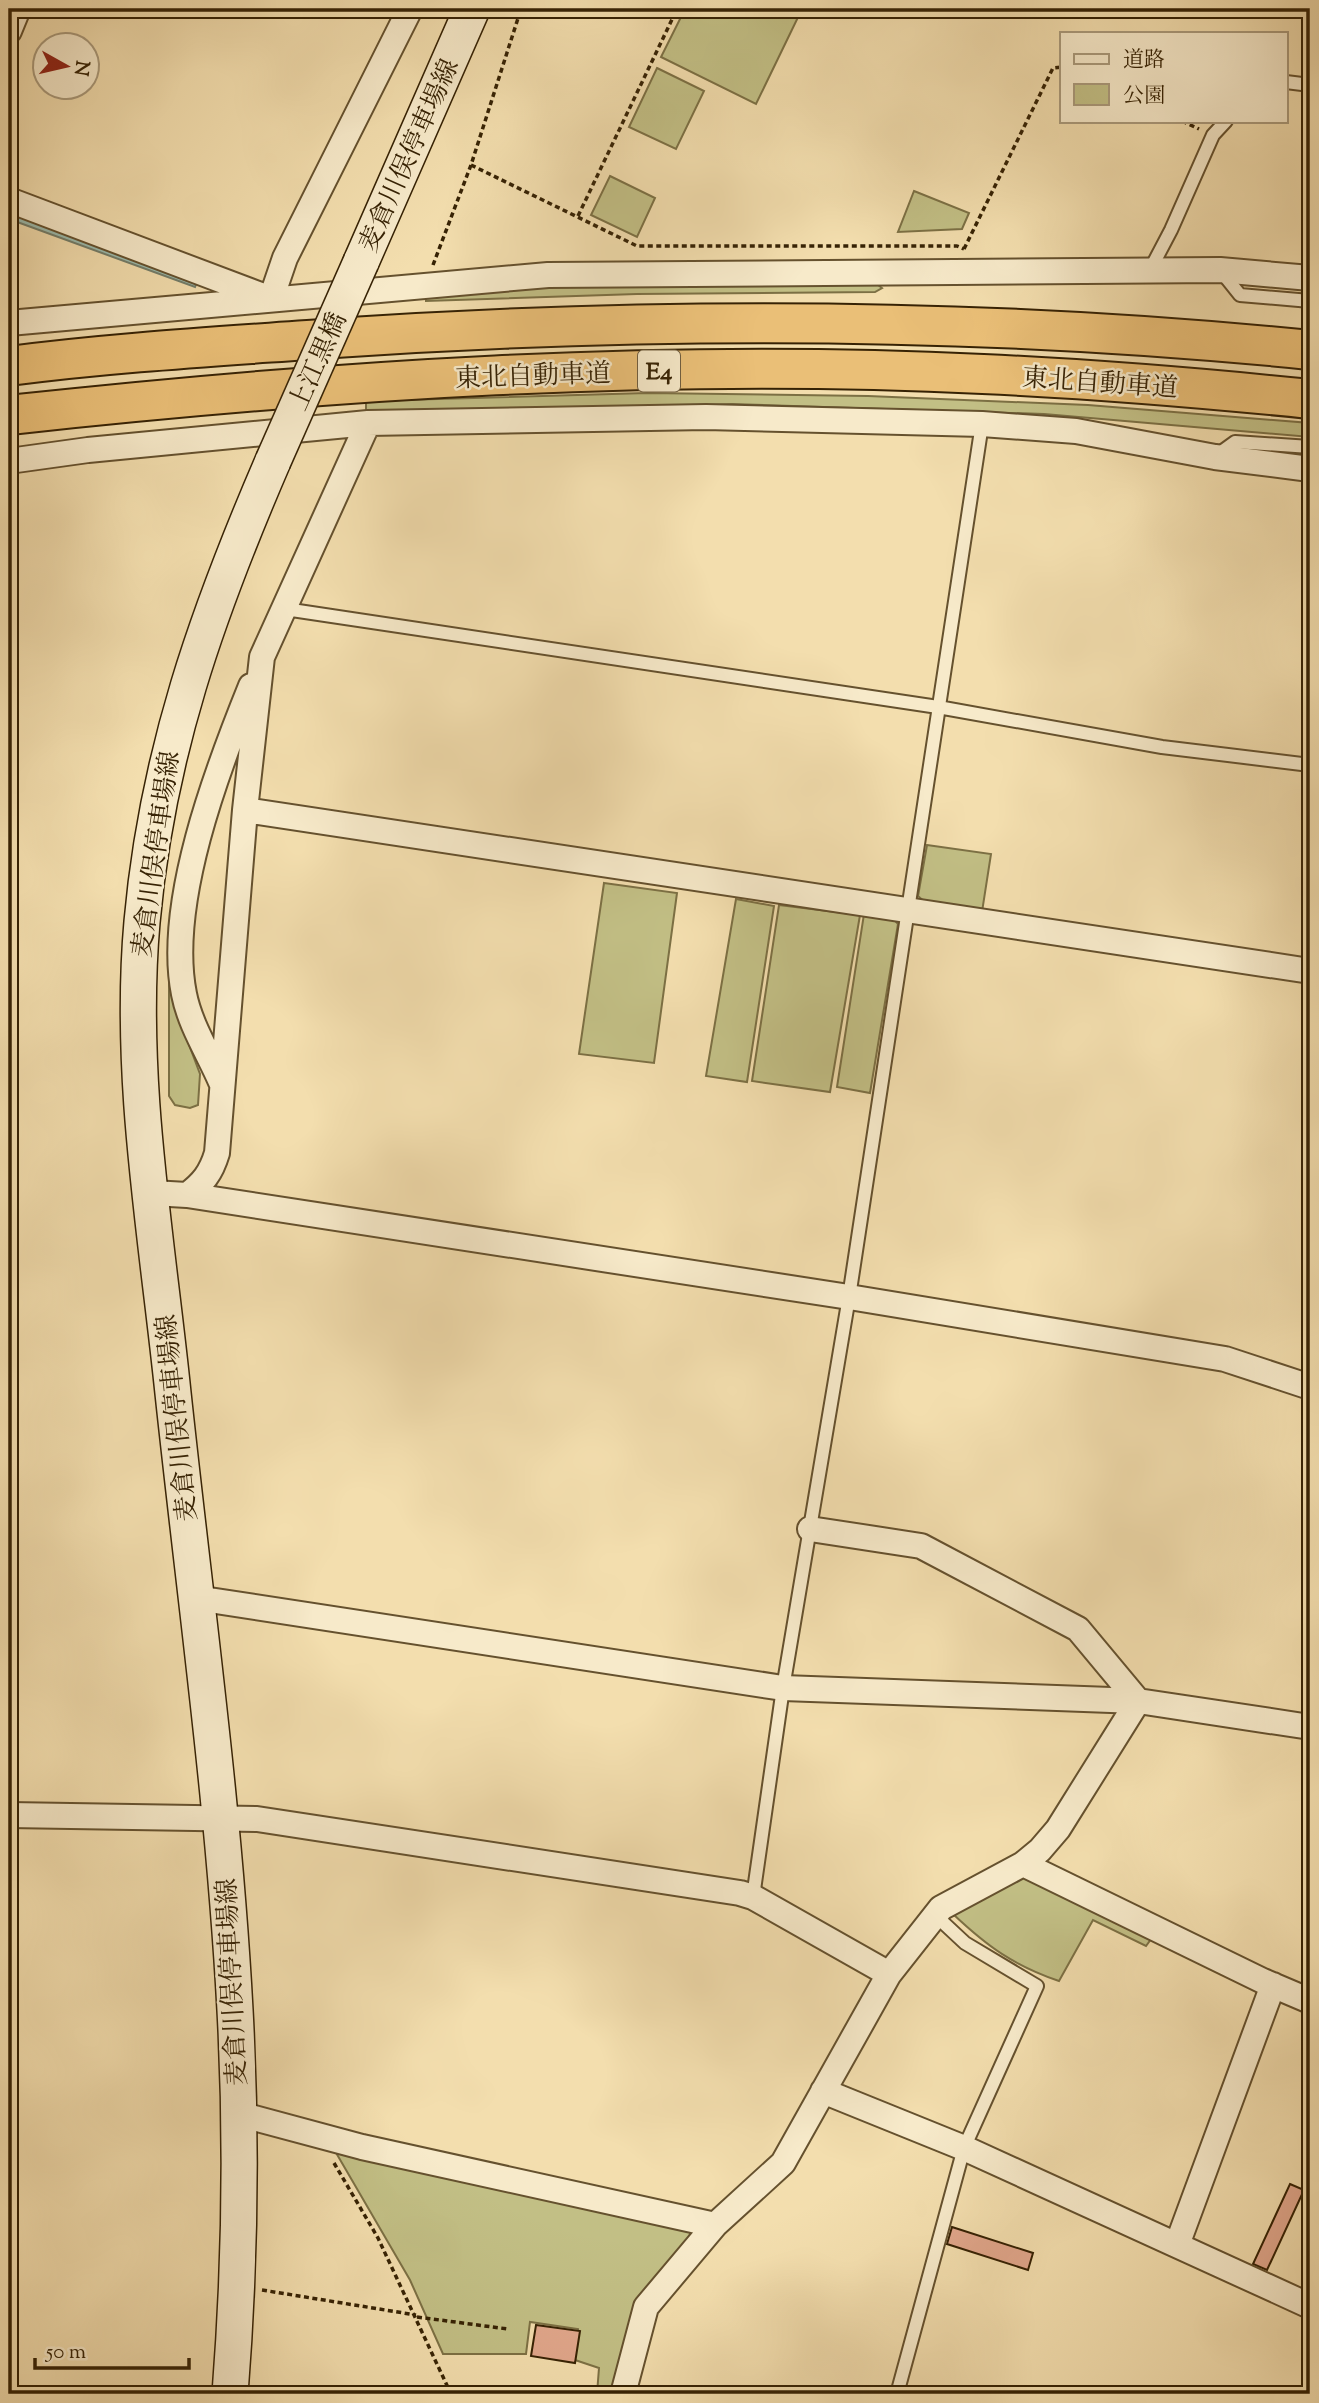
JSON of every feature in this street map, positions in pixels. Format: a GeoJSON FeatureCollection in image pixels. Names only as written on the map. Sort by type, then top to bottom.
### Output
{"type":"FeatureCollection","features":[{"type":"Feature","properties":{"kind":"highway","name":"東北自動車道"},"geometry":{"type":"LineString","coordinates":[[9,366],[176,350],[470,329],[716,321],[985,327],[1310,350]]}},
{"type":"Feature","properties":{"kind":"highway","name":"東北自動車道"},"geometry":{"type":"LineString","coordinates":[[9,415],[230,392],[469,377],[714,370],[982,374],[1310,398]]}},
{"type":"Feature","properties":{"kind":"main road","name":"麦倉川俣停車場線"},"geometry":{"type":"LineString","coordinates":[[361,262],[472,9]]}},
{"type":"Feature","properties":{"kind":"main road","name":"上江黒橋"},"geometry":{"type":"LineString","coordinates":[[273,460],[361,262]]}},
{"type":"Feature","properties":{"kind":"main road","name":"麦倉川俣停車場線"},"geometry":{"type":"LineString","coordinates":[[230,2394],[239,2114],[236,2012],[221,1819],[138,1050],[138,976],[150,852],[169,746],[197,649],[273,460]]}},
{"type":"Feature","properties":{"kind":"street"},"geometry":{"type":"LineString","coordinates":[[9,31],[18,9]]}},
{"type":"Feature","properties":{"kind":"street"},"geometry":{"type":"LineString","coordinates":[[271,299],[285,258],[410,9]]}},
{"type":"Feature","properties":{"kind":"street"},"geometry":{"type":"LineString","coordinates":[[9,200],[271,299]]}},
{"type":"Feature","properties":{"kind":"street"},"geometry":{"type":"LineString","coordinates":[[9,323],[429,283],[561,274],[966,260],[1149,271],[1220,270],[1310,278]]}},
{"type":"Feature","properties":{"kind":"street"},"geometry":{"type":"LineString","coordinates":[[9,461],[89,450],[368,423],[706,417],[982,425],[1106,435],[1214,457],[1310,469]]}},
{"type":"Feature","properties":{"kind":"street"},"geometry":{"type":"LineString","coordinates":[[222,1086],[184,996],[180,965],[183,920],[198,839],[214,781],[262,657],[368,423]]}},
{"type":"Feature","properties":{"kind":"street"},"geometry":{"type":"LineString","coordinates":[[187,1195],[203,1183],[212,1169],[262,657]]}},
{"type":"Feature","properties":{"kind":"street"},"geometry":{"type":"LineString","coordinates":[[245,810],[1310,971]]}},
{"type":"Feature","properties":{"kind":"street"},"geometry":{"type":"LineString","coordinates":[[152,1193],[187,1195],[849,1297],[1225,1359],[1310,1387]]}},
{"type":"Feature","properties":{"kind":"street"},"geometry":{"type":"LineString","coordinates":[[810,1529],[921,1546],[1078,1629],[1138,1701]]}},
{"type":"Feature","properties":{"kind":"street"},"geometry":{"type":"LineString","coordinates":[[196,1598],[783,1688],[1138,1701],[1310,1727]]}},
{"type":"Feature","properties":{"kind":"street"},"geometry":{"type":"LineString","coordinates":[[623,2394],[646,2307],[715,2225],[783,2164],[889,1974],[941,1908],[1023,1864],[1058,1829],[1138,1701]]}},
{"type":"Feature","properties":{"kind":"street"},"geometry":{"type":"LineString","coordinates":[[9,1815],[257,1819],[753,1897],[889,1974]]}},
{"type":"Feature","properties":{"kind":"street"},"geometry":{"type":"LineString","coordinates":[[1023,1864],[1310,2001]]}},
{"type":"Feature","properties":{"kind":"street"},"geometry":{"type":"LineString","coordinates":[[1177,2245],[1273,1985]]}},
{"type":"Feature","properties":{"kind":"street"},"geometry":{"type":"LineString","coordinates":[[823,2091],[964,2148],[1310,2306]]}},
{"type":"Feature","properties":{"kind":"street"},"geometry":{"type":"LineString","coordinates":[[239,2114],[548,2190],[715,2225]]}},
{"type":"Feature","properties":{"kind":"lane"},"geometry":{"type":"LineString","coordinates":[[1288,82],[1310,85]]}},
{"type":"Feature","properties":{"kind":"lane"},"geometry":{"type":"LineString","coordinates":[[1149,271],[1171,230],[1213,135],[1225,122]]}},
{"type":"Feature","properties":{"kind":"lane"},"geometry":{"type":"LineString","coordinates":[[1220,270],[1240,295],[1310,301]]}},
{"type":"Feature","properties":{"kind":"lane"},"geometry":{"type":"LineString","coordinates":[[753,1897],[783,1688],[849,1297],[982,425]]}},
{"type":"Feature","properties":{"kind":"lane"},"geometry":{"type":"LineString","coordinates":[[1214,457],[1235,442],[1310,447]]}},
{"type":"Feature","properties":{"kind":"lane"},"geometry":{"type":"LineString","coordinates":[[285,609],[938,707],[1162,747],[1310,765]]}},
{"type":"Feature","properties":{"kind":"lane"},"geometry":{"type":"LineString","coordinates":[[897,2394],[964,2148],[1037,1986],[965,1943],[935,1915]]}},
{"type":"Feature","properties":{"kind":"path"},"geometry":{"type":"LineString","coordinates":[[429,283],[436,254],[471,165],[521,9]]}},
{"type":"Feature","properties":{"kind":"path"},"geometry":{"type":"LineString","coordinates":[[578,216],[677,9]]}},
{"type":"Feature","properties":{"kind":"path"},"geometry":{"type":"LineString","coordinates":[[966,260],[1053,68],[1060,67]]}},
{"type":"Feature","properties":{"kind":"path"},"geometry":{"type":"LineString","coordinates":[[471,165],[637,246],[957,246],[966,260]]}},
{"type":"Feature","properties":{"kind":"path"},"geometry":{"type":"LineString","coordinates":[[317,2135],[378,2238],[451,2394]]}},
{"type":"Feature","properties":{"kind":"path"},"geometry":{"type":"LineString","coordinates":[[253,2289],[508,2329]]}},
{"type":"Feature","properties":{"kind":"green space"},"geometry":{"type":"Polygon","coordinates":[[[685,9],[802,9],[756,104],[661,57],[685,9]]]}},
{"type":"Feature","properties":{"kind":"green space"},"geometry":{"type":"Polygon","coordinates":[[[657,68],[704,91],[676,149],[629,127],[657,68]]]}},
{"type":"Feature","properties":{"kind":"green space"},"geometry":{"type":"Polygon","coordinates":[[[610,176],[655,198],[637,237],[591,215],[610,176]]]}},
{"type":"Feature","properties":{"kind":"green space"},"geometry":{"type":"Polygon","coordinates":[[[914,191],[969,213],[962,229],[898,232],[914,191]]]}},
{"type":"Feature","properties":{"kind":"green space"},"geometry":{"type":"Polygon","coordinates":[[[873,281],[882,288],[875,292],[637,294],[426,301],[426,293],[588,283],[873,281]]]}},
{"type":"Feature","properties":{"kind":"green space"},"geometry":{"type":"Polygon","coordinates":[[[647,393],[868,396],[1088,405],[1310,423],[1310,437],[1044,414],[732,404],[366,417],[366,401],[647,393]]]}},
{"type":"Feature","properties":{"kind":"green space"},"geometry":{"type":"Polygon","coordinates":[[[927,845],[991,854],[982,912],[928,905],[918,896],[927,845]]]}},
{"type":"Feature","properties":{"kind":"green space"},"geometry":{"type":"Polygon","coordinates":[[[604,883],[677,893],[654,1063],[579,1054],[604,883]]]}},
{"type":"Feature","properties":{"kind":"green space"},"geometry":{"type":"Polygon","coordinates":[[[736,899],[774,906],[747,1082],[706,1076],[736,899]]]}},
{"type":"Feature","properties":{"kind":"green space"},"geometry":{"type":"Polygon","coordinates":[[[779,905],[860,915],[830,1092],[752,1081],[779,905]]]}},
{"type":"Feature","properties":{"kind":"green space"},"geometry":{"type":"Polygon","coordinates":[[[864,914],[892,917],[898,924],[870,1093],[837,1087],[864,914]]]}},
{"type":"Feature","properties":{"kind":"green space"},"geometry":{"type":"Polygon","coordinates":[[[169,975],[200,1074],[198,1105],[190,1108],[175,1105],[169,1096],[169,975]]]}},
{"type":"Feature","properties":{"kind":"green space"},"geometry":{"type":"Polygon","coordinates":[[[1028,1873],[1154,1935],[1146,1946],[1093,1920],[1059,1981],[1014,1961],[978,1936],[953,1914],[1028,1873]]]}},
{"type":"Feature","properties":{"kind":"green space"},"geometry":{"type":"Polygon","coordinates":[[[335,2151],[691,2232],[617,2394],[597,2394],[599,2368],[575,2360],[578,2329],[530,2322],[526,2354],[443,2354],[410,2280],[335,2151]]]}},
{"type":"Feature","properties":{"kind":"shaded area"},"geometry":{"type":"Polygon","coordinates":[[[9,213],[197,282],[195,287],[9,219],[9,213]]]}},
{"type":"Feature","properties":{"kind":"building"},"geometry":{"type":"Polygon","coordinates":[[[1290,2184],[1304,2190],[1267,2270],[1253,2264],[1290,2184]]]}},
{"type":"Feature","properties":{"kind":"building"},"geometry":{"type":"Polygon","coordinates":[[[952,2227],[1033,2253],[1028,2270],[947,2244],[952,2227]]]}},
{"type":"Feature","properties":{"kind":"building"},"geometry":{"type":"Polygon","coordinates":[[[536,2325],[580,2331],[575,2363],[531,2356],[536,2325]]]}}]}
